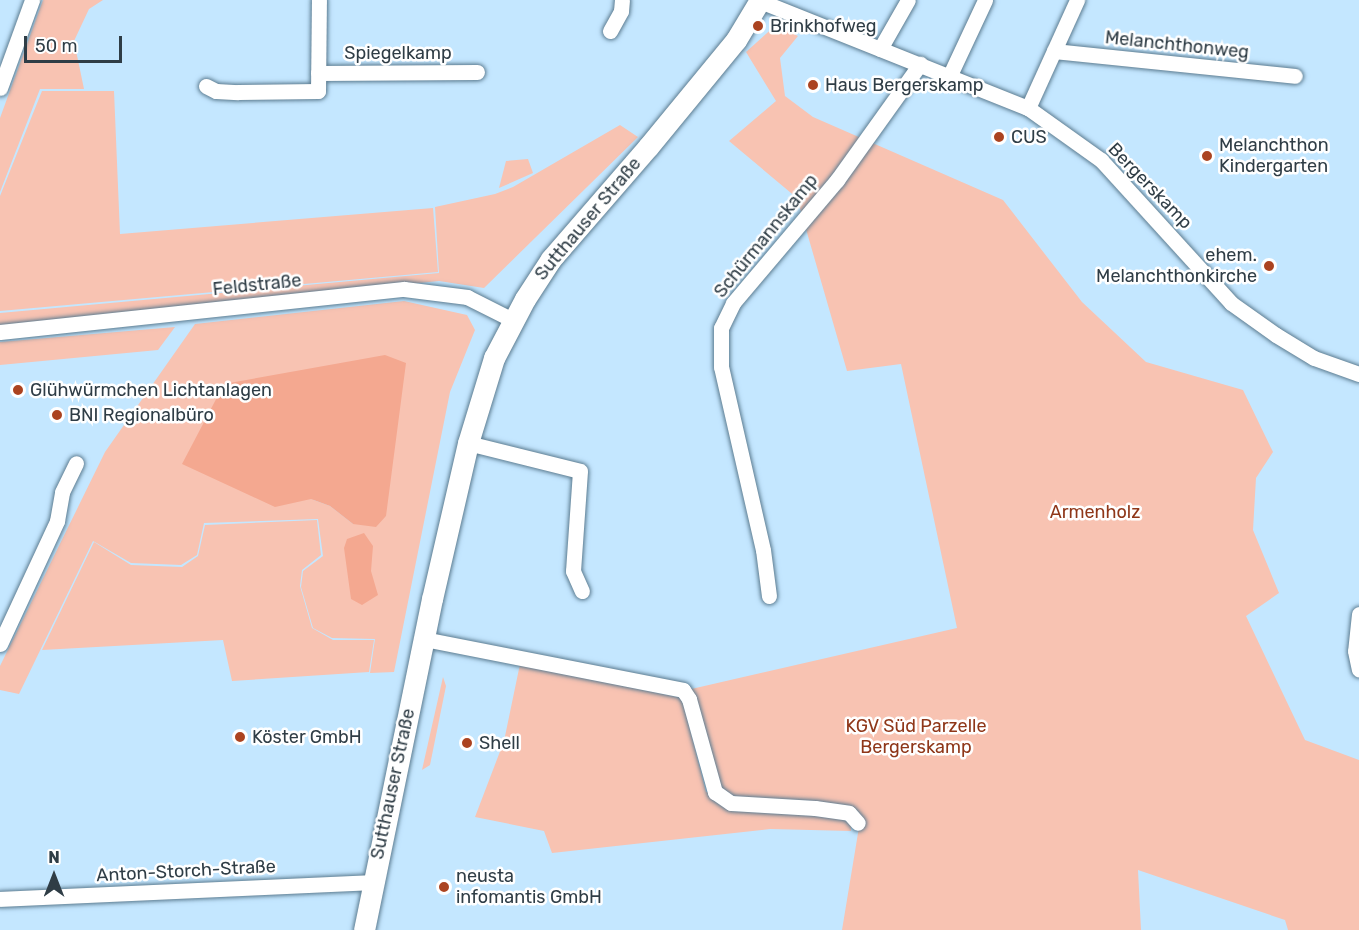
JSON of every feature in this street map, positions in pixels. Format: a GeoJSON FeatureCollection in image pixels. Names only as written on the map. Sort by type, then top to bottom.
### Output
{"type":"FeatureCollection","features":[{"type":"Feature","properties":{"kind":"street"},"geometry":{"type":"LineString","coordinates":[[0,88],[32,0]]}},
{"type":"Feature","properties":{"kind":"street"},"geometry":{"type":"LineString","coordinates":[[206,86],[216,91],[238,92],[318,91],[319,0]]}},
{"type":"Feature","properties":{"kind":"street"},"geometry":{"type":"LineString","coordinates":[[610,31],[621,11],[622,0]]}},
{"type":"Feature","properties":{"kind":"street","name":"Bergerskamp"},"geometry":{"type":"LineString","coordinates":[[760,0],[1028,108],[1101,160],[1231,303],[1276,335],[1314,358],[1359,374]]}},
{"type":"Feature","properties":{"kind":"street","name":"Sutthauser Straße"},"geometry":{"type":"LineString","coordinates":[[364,930],[424,639],[468,443],[490,368],[513,320],[551,259],[642,155],[736,40],[760,0]]}},
{"type":"Feature","properties":{"kind":"street"},"geometry":{"type":"LineString","coordinates":[[880,49],[908,0]]}},
{"type":"Feature","properties":{"kind":"street"},"geometry":{"type":"LineString","coordinates":[[949,77],[985,0]]}},
{"type":"Feature","properties":{"kind":"street"},"geometry":{"type":"LineString","coordinates":[[1028,108],[1077,0]]}},
{"type":"Feature","properties":{"kind":"street","name":"Melanchthonweg"},"geometry":{"type":"LineString","coordinates":[[1054,51],[1296,76]]}},
{"type":"Feature","properties":{"kind":"street","name":"Schürmannskamp"},"geometry":{"type":"LineString","coordinates":[[769,596],[763,550],[721,367],[721,328],[734,303],[837,180],[920,64]]}},
{"type":"Feature","properties":{"kind":"street","name":"Spiegelkamp"},"geometry":{"type":"LineString","coordinates":[[318,73],[477,72]]}},
{"type":"Feature","properties":{"kind":"street","name":"Feldstraße"},"geometry":{"type":"LineString","coordinates":[[0,332],[404,290],[467,297],[513,320]]}},
{"type":"Feature","properties":{"kind":"street"},"geometry":{"type":"LineString","coordinates":[[468,443],[580,471],[573,571],[582,591]]}},
{"type":"Feature","properties":{"kind":"street"},"geometry":{"type":"LineString","coordinates":[[0,644],[57,521],[62,492],[76,463]]}},
{"type":"Feature","properties":{"kind":"street"},"geometry":{"type":"LineString","coordinates":[[1359,614],[1355,651],[1359,670]]}},
{"type":"Feature","properties":{"kind":"street"},"geometry":{"type":"LineString","coordinates":[[424,639],[683,690],[689,699],[715,792],[731,803],[815,808],[849,813],[858,823]]}},
{"type":"Feature","properties":{"kind":"street","name":"Anton-Storch-Straße"},"geometry":{"type":"LineString","coordinates":[[0,899],[373,882]]}},
{"type":"Feature","properties":{"kind":"green space"},"geometry":{"type":"Polygon","coordinates":[[[43,0],[103,0],[89,9],[74,41],[84,89],[40,89],[0,192],[0,118],[43,0]]]}},
{"type":"Feature","properties":{"kind":"green space","name":"Armenholz"},"geometry":{"type":"Polygon","coordinates":[[[776,25],[798,36],[780,58],[785,96],[813,117],[1003,200],[1082,302],[1146,362],[1243,390],[1273,452],[1256,478],[1253,530],[1279,593],[1246,616],[1305,740],[1359,760],[1359,930],[1288,930],[1285,920],[1138,870],[1141,930],[842,930],[861,815],[851,813],[851,831],[770,829],[552,853],[544,831],[475,817],[504,741],[520,664],[682,698],[706,792],[715,791],[687,690],[957,628],[901,364],[847,371],[797,198],[729,141],[776,101],[746,52],[776,25]]]}},
{"type":"Feature","properties":{"kind":"green space"},"geometry":{"type":"Polygon","coordinates":[[[42,91],[114,91],[120,234],[433,208],[438,272],[0,311],[0,196],[42,91]]]}},
{"type":"Feature","properties":{"kind":"green space"},"geometry":{"type":"Polygon","coordinates":[[[620,125],[638,137],[484,288],[439,281],[0,326],[0,313],[439,273],[435,207],[495,194],[513,187],[620,125]]]}},
{"type":"Feature","properties":{"kind":"green space"},"geometry":{"type":"Polygon","coordinates":[[[528,159],[533,173],[499,188],[506,161],[528,159]]]}},
{"type":"Feature","properties":{"kind":"green space"},"geometry":{"type":"Polygon","coordinates":[[[404,301],[467,315],[475,330],[450,392],[394,672],[370,673],[375,639],[332,638],[313,628],[301,587],[303,571],[323,556],[318,519],[204,523],[197,555],[181,565],[131,563],[93,541],[19,694],[0,690],[0,666],[105,452],[195,324],[404,301]],[[311,499],[330,506],[353,524],[386,516],[311,499]]]}},
{"type":"Feature","properties":{"kind":"green space"},"geometry":{"type":"Polygon","coordinates":[[[175,327],[158,350],[0,365],[0,342],[175,327]]]}},
{"type":"Feature","properties":{"kind":"green space"},"geometry":{"type":"Polygon","coordinates":[[[317,520],[321,555],[302,570],[300,586],[312,628],[333,640],[374,640],[369,672],[232,681],[223,640],[42,650],[94,542],[131,565],[182,567],[198,556],[205,525],[317,520]]]}},
{"type":"Feature","properties":{"kind":"green space"},"geometry":{"type":"Polygon","coordinates":[[[443,677],[446,686],[430,765],[422,770],[443,677]]]}},
{"type":"Feature","properties":{"kind":"shaded area"},"geometry":{"type":"Polygon","coordinates":[[[385,355],[406,363],[386,516],[376,527],[353,524],[330,506],[311,499],[275,507],[182,464],[224,384],[385,355]]]}},
{"type":"Feature","properties":{"kind":"shaded area"},"geometry":{"type":"Polygon","coordinates":[[[364,533],[373,546],[371,571],[378,595],[362,605],[351,599],[344,548],[347,539],[364,533]]]}},
{"type":"Feature","properties":{"kind":"place","name":"Brinkhofweg"},"geometry":{"type":"Point","coordinates":[758,26]}},
{"type":"Feature","properties":{"kind":"place","name":"Haus Bergerskamp"},"geometry":{"type":"Point","coordinates":[813,85]}},
{"type":"Feature","properties":{"kind":"place","name":"CUS"},"geometry":{"type":"Point","coordinates":[999,137]}},
{"type":"Feature","properties":{"kind":"place","name":"Melanchthon Kindergarten"},"geometry":{"type":"Point","coordinates":[1207,156]}},
{"type":"Feature","properties":{"kind":"place","name":"ehem. Melanchthonkirche"},"geometry":{"type":"Point","coordinates":[1269,266]}},
{"type":"Feature","properties":{"kind":"place","name":"Glühwürmchen Lichtanlagen"},"geometry":{"type":"Point","coordinates":[18,390]}},
{"type":"Feature","properties":{"kind":"place","name":"BNI Regionalbüro"},"geometry":{"type":"Point","coordinates":[57,415]}},
{"type":"Feature","properties":{"kind":"place","name":"Köster GmbH"},"geometry":{"type":"Point","coordinates":[240,737]}},
{"type":"Feature","properties":{"kind":"place","name":"Shell"},"geometry":{"type":"Point","coordinates":[467,743]}},
{"type":"Feature","properties":{"kind":"place","name":"neusta infomantis GmbH"},"geometry":{"type":"Point","coordinates":[444,887]}},
{"type":"Feature","properties":{"kind":"park label","name":"KGV Süd Parzelle Bergerskamp"},"geometry":{"type":"Point","coordinates":[916,737]}}]}
